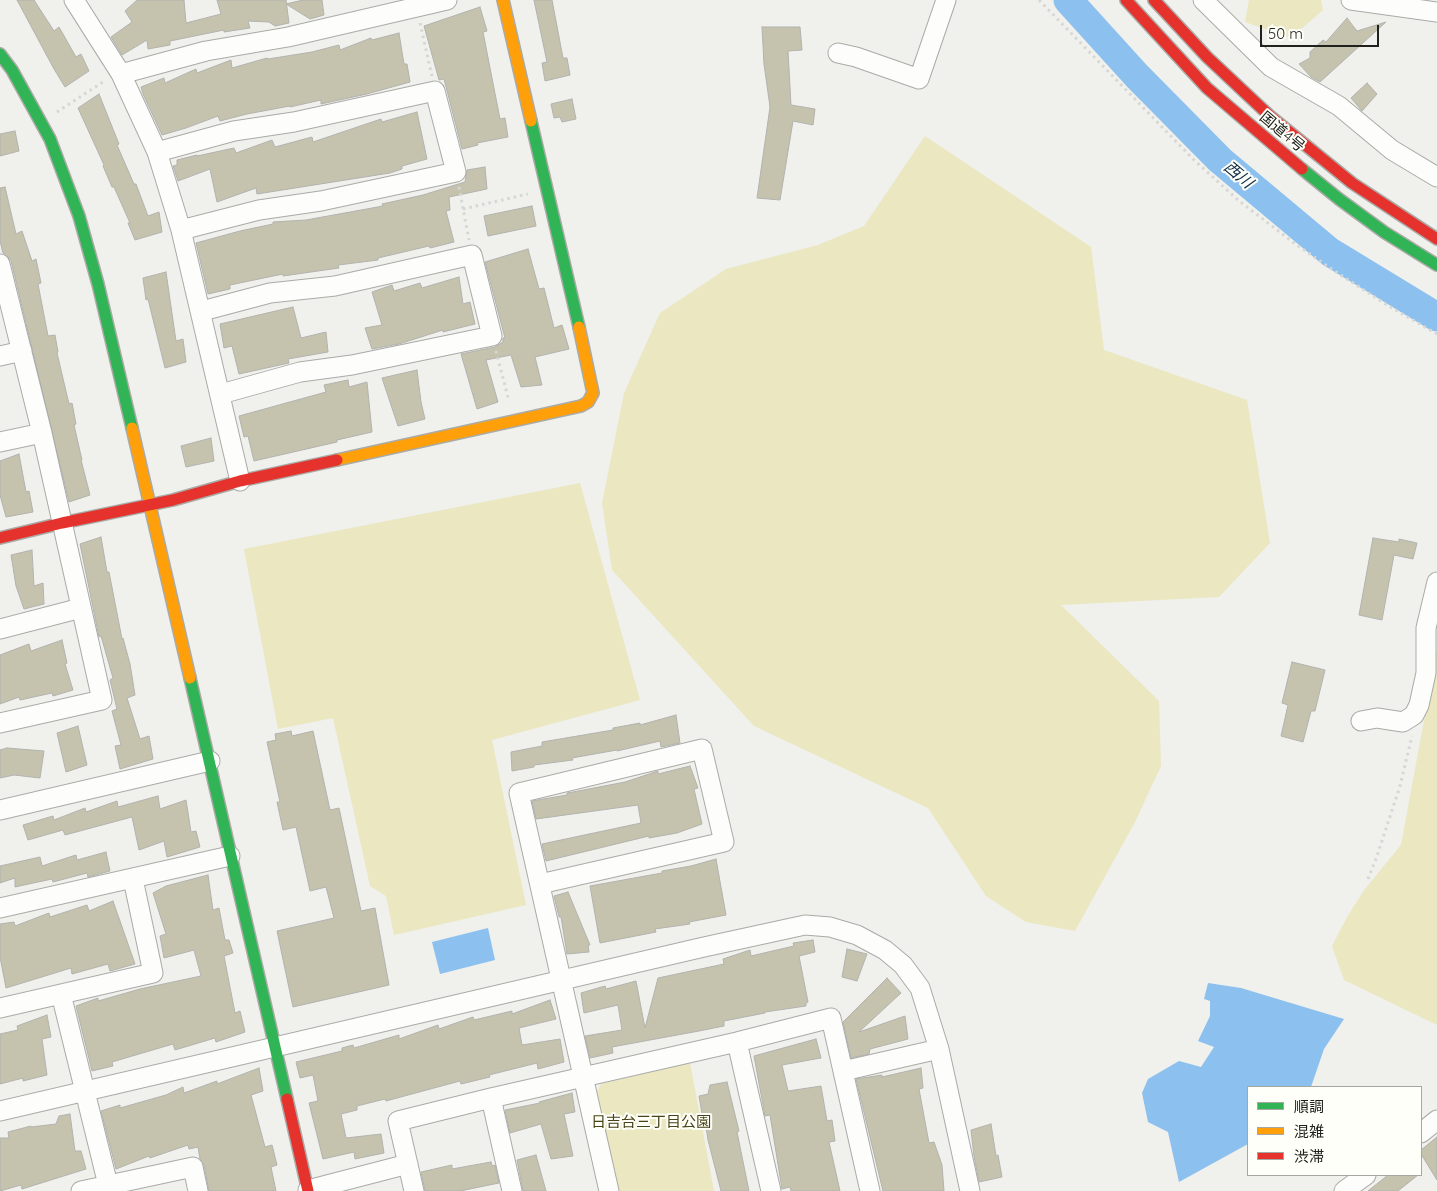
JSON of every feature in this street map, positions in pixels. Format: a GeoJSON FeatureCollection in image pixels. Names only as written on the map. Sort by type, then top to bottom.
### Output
{"type":"FeatureCollection","features":[{"type":"Feature","properties":{"kind":"main road"},"geometry":{"type":"LineString","coordinates":[[0,538],[151,505],[240,481],[581,406],[588,402],[593,393],[592,378],[503,0]]}},
{"type":"Feature","properties":{"kind":"main road","name":"国道4号"},"geometry":{"type":"LineString","coordinates":[[1126,0],[1207,88],[1264,138],[1346,205],[1384,232],[1437,265]]}},
{"type":"Feature","properties":{"kind":"main road","name":"国道4号"},"geometry":{"type":"LineString","coordinates":[[1154,0],[1207,57],[1271,117],[1352,182],[1437,239]]}},
{"type":"Feature","properties":{"kind":"main road"},"geometry":{"type":"LineString","coordinates":[[0,54],[12,70],[50,139],[79,216],[98,284],[151,505],[308,1190]]}},
{"type":"Feature","properties":{"kind":"street"},"geometry":{"type":"LineString","coordinates":[[74,0],[121,74],[157,152],[181,230],[202,311],[240,481]]}},
{"type":"Feature","properties":{"kind":"street"},"geometry":{"type":"LineString","coordinates":[[121,74],[206,51],[288,38],[416,4],[447,0]]}},
{"type":"Feature","properties":{"kind":"street"},"geometry":{"type":"LineString","coordinates":[[838,53],[856,56],[920,79],[946,0]]}},
{"type":"Feature","properties":{"kind":"street"},"geometry":{"type":"LineString","coordinates":[[1203,0],[1271,66],[1340,106],[1392,150],[1437,177]]}},
{"type":"Feature","properties":{"kind":"street"},"geometry":{"type":"LineString","coordinates":[[1351,0],[1430,7]]}},
{"type":"Feature","properties":{"kind":"street"},"geometry":{"type":"LineString","coordinates":[[157,152],[234,131],[294,122],[435,91],[456,172],[321,201],[259,210],[181,230]]}},
{"type":"Feature","properties":{"kind":"street"},"geometry":{"type":"LineString","coordinates":[[202,311],[270,293],[335,286],[472,255],[492,336],[352,365],[300,372],[221,394]]}},
{"type":"Feature","properties":{"kind":"street"},"geometry":{"type":"LineString","coordinates":[[0,723],[102,700],[42,433],[1,269]]}},
{"type":"Feature","properties":{"kind":"street"},"geometry":{"type":"LineString","coordinates":[[0,356],[22,351]]}},
{"type":"Feature","properties":{"kind":"street"},"geometry":{"type":"LineString","coordinates":[[0,442],[42,433]]}},
{"type":"Feature","properties":{"kind":"street"},"geometry":{"type":"LineString","coordinates":[[1361,721],[1376,718],[1403,722],[1414,715],[1419,706],[1426,674],[1426,628],[1437,582]]}},
{"type":"Feature","properties":{"kind":"street"},"geometry":{"type":"LineString","coordinates":[[0,630],[81,608]]}},
{"type":"Feature","properties":{"kind":"street"},"geometry":{"type":"LineString","coordinates":[[540,884],[724,842],[702,749],[519,793],[609,1191]]}},
{"type":"Feature","properties":{"kind":"street"},"geometry":{"type":"LineString","coordinates":[[0,810],[210,761]]}},
{"type":"Feature","properties":{"kind":"street"},"geometry":{"type":"LineString","coordinates":[[0,908],[230,856]]}},
{"type":"Feature","properties":{"kind":"street"},"geometry":{"type":"LineString","coordinates":[[0,1008],[153,973],[133,879]]}},
{"type":"Feature","properties":{"kind":"street"},"geometry":{"type":"LineString","coordinates":[[0,1110],[805,925],[830,926],[857,935],[885,950],[903,965],[920,988],[939,1049],[970,1191]]}},
{"type":"Feature","properties":{"kind":"street"},"geometry":{"type":"LineString","coordinates":[[61,994],[108,1185]]}},
{"type":"Feature","properties":{"kind":"street"},"geometry":{"type":"LineString","coordinates":[[414,1191],[398,1121],[737,1042],[831,1018],[870,1191]]}},
{"type":"Feature","properties":{"kind":"street"},"geometry":{"type":"LineString","coordinates":[[737,1042],[771,1191]]}},
{"type":"Feature","properties":{"kind":"street"},"geometry":{"type":"LineString","coordinates":[[843,1071],[939,1049]]}},
{"type":"Feature","properties":{"kind":"street"},"geometry":{"type":"LineString","coordinates":[[491,1098],[512,1191]]}},
{"type":"Feature","properties":{"kind":"street"},"geometry":{"type":"LineString","coordinates":[[1422,1132],[1437,1120]]}},
{"type":"Feature","properties":{"kind":"street"},"geometry":{"type":"LineString","coordinates":[[308,1190],[408,1164]]}},
{"type":"Feature","properties":{"kind":"street"},"geometry":{"type":"LineString","coordinates":[[81,1191],[193,1167],[198,1191]]}},
{"type":"Feature","properties":{"kind":"street"},"geometry":{"type":"LineString","coordinates":[[1344,1191],[1365,1176]]}},
{"type":"Feature","properties":{"kind":"path"},"geometry":{"type":"LineString","coordinates":[[1039,0],[1193,159],[1238,200],[1333,270],[1386,305],[1437,334]]}},
{"type":"Feature","properties":{"kind":"path"},"geometry":{"type":"LineString","coordinates":[[416,4],[435,91]]}},
{"type":"Feature","properties":{"kind":"path"},"geometry":{"type":"LineString","coordinates":[[51,116],[104,81],[121,74]]}},
{"type":"Feature","properties":{"kind":"path"},"geometry":{"type":"LineString","coordinates":[[456,172],[472,255]]}},
{"type":"Feature","properties":{"kind":"path"},"geometry":{"type":"LineString","coordinates":[[463,210],[547,190]]}},
{"type":"Feature","properties":{"kind":"path"},"geometry":{"type":"LineString","coordinates":[[492,336],[515,421]]}},
{"type":"Feature","properties":{"kind":"path"},"geometry":{"type":"LineString","coordinates":[[1368,879],[1400,786],[1410,745],[1414,715]]}},
{"type":"Feature","properties":{"kind":"green space"},"geometry":{"type":"Polygon","coordinates":[[[1249,0],[1321,0],[1323,10],[1291,38],[1245,22],[1249,0]]]}},
{"type":"Feature","properties":{"kind":"green space"},"geometry":{"type":"Polygon","coordinates":[[[925,136],[1091,247],[1104,350],[1247,400],[1270,543],[1219,597],[1061,605],[1159,701],[1161,766],[1135,822],[1075,931],[1026,922],[986,896],[928,808],[754,726],[612,570],[602,503],[624,393],[660,313],[726,269],[818,245],[864,226],[925,136]]]}},
{"type":"Feature","properties":{"kind":"green space"},"geometry":{"type":"Polygon","coordinates":[[[580,483],[640,700],[492,740],[526,905],[394,935],[386,896],[370,886],[333,718],[278,729],[244,549],[580,483]]]}},
{"type":"Feature","properties":{"kind":"green space"},"geometry":{"type":"Polygon","coordinates":[[[1437,650],[1437,1025],[1344,980],[1332,946],[1347,917],[1365,889],[1401,845],[1437,650]]]}},
{"type":"Feature","properties":{"kind":"green space","name":"日吉台三丁目公園"},"geometry":{"type":"Polygon","coordinates":[[[690,1063],[714,1191],[616,1191],[595,1095],[601,1084],[690,1063]]]}},
{"type":"Feature","properties":{"kind":"water"},"geometry":{"type":"Polygon","coordinates":[[[488,928],[495,960],[440,974],[432,942],[488,928]]]}},
{"type":"Feature","properties":{"kind":"water"},"geometry":{"type":"Polygon","coordinates":[[[1208,983],[1241,988],[1344,1019],[1324,1049],[1311,1086],[1247,1086],[1247,1145],[1179,1182],[1168,1132],[1148,1122],[1142,1093],[1148,1079],[1179,1061],[1201,1067],[1214,1047],[1198,1041],[1210,1016],[1210,1001],[1204,999],[1208,983]]]}},
{"type":"Feature","properties":{"kind":"building"},"geometry":{"type":"Polygon","coordinates":[[[17,0],[34,0],[54,31],[59,27],[76,57],[81,54],[89,71],[65,87],[17,0]]]}},
{"type":"Feature","properties":{"kind":"building"},"geometry":{"type":"Polygon","coordinates":[[[137,0],[184,0],[186,23],[221,14],[217,0],[286,0],[289,23],[275,26],[269,22],[248,21],[250,28],[224,32],[224,30],[170,41],[170,45],[148,49],[147,40],[122,55],[111,37],[132,22],[125,11],[137,0]]]}},
{"type":"Feature","properties":{"kind":"building"},"geometry":{"type":"Polygon","coordinates":[[[303,0],[322,0],[324,15],[310,19],[286,4],[303,0]]]}},
{"type":"Feature","properties":{"kind":"building"},"geometry":{"type":"Polygon","coordinates":[[[534,0],[552,0],[563,58],[567,58],[570,75],[545,81],[542,63],[547,62],[534,0]]]}},
{"type":"Feature","properties":{"kind":"building"},"geometry":{"type":"Polygon","coordinates":[[[480,7],[487,31],[483,32],[500,119],[505,118],[508,137],[477,143],[478,145],[462,149],[444,79],[439,80],[424,26],[480,7]]]}},
{"type":"Feature","properties":{"kind":"building"},"geometry":{"type":"Polygon","coordinates":[[[1347,18],[1357,31],[1386,22],[1320,82],[1311,77],[1299,64],[1310,58],[1310,52],[1323,40],[1326,42],[1347,18]]]}},
{"type":"Feature","properties":{"kind":"building"},"geometry":{"type":"Polygon","coordinates":[[[762,27],[800,27],[802,50],[788,51],[791,105],[815,109],[813,125],[793,121],[780,200],[757,198],[770,107],[764,64],[762,27]]]}},
{"type":"Feature","properties":{"kind":"building"},"geometry":{"type":"Polygon","coordinates":[[[399,33],[404,64],[407,64],[410,82],[321,104],[321,100],[220,121],[218,116],[162,135],[141,87],[164,78],[165,83],[196,69],[197,73],[231,60],[232,68],[267,58],[312,52],[339,45],[340,50],[371,38],[372,40],[399,33]]]}},
{"type":"Feature","properties":{"kind":"building"},"geometry":{"type":"Polygon","coordinates":[[[1367,83],[1377,94],[1362,111],[1351,98],[1367,83]]]}},
{"type":"Feature","properties":{"kind":"building"},"geometry":{"type":"Polygon","coordinates":[[[99,94],[119,144],[117,145],[134,184],[136,184],[148,216],[159,212],[162,232],[135,240],[128,223],[130,223],[114,187],[112,187],[78,108],[99,94]]]}},
{"type":"Feature","properties":{"kind":"building"},"geometry":{"type":"Polygon","coordinates":[[[572,99],[576,119],[562,122],[560,117],[554,118],[551,104],[572,99]]]}},
{"type":"Feature","properties":{"kind":"building"},"geometry":{"type":"Polygon","coordinates":[[[417,112],[427,159],[402,166],[402,169],[390,173],[257,194],[256,188],[217,202],[210,169],[178,181],[173,166],[177,165],[177,160],[234,148],[236,153],[272,140],[275,147],[312,137],[313,142],[381,119],[382,122],[417,112]]]}},
{"type":"Feature","properties":{"kind":"building"},"geometry":{"type":"Polygon","coordinates":[[[15,131],[19,151],[0,156],[0,134],[15,131]]]}},
{"type":"Feature","properties":{"kind":"building"},"geometry":{"type":"Polygon","coordinates":[[[485,167],[487,189],[449,197],[450,210],[446,211],[454,242],[378,258],[378,260],[338,265],[339,268],[283,276],[283,274],[230,285],[230,289],[208,294],[196,243],[273,224],[273,222],[306,220],[383,206],[382,204],[423,195],[465,182],[467,170],[485,167]]]}},
{"type":"Feature","properties":{"kind":"building"},"geometry":{"type":"Polygon","coordinates":[[[5,187],[16,234],[22,231],[32,261],[36,259],[41,283],[38,284],[48,336],[55,335],[57,353],[69,404],[72,403],[76,424],[74,425],[90,495],[69,502],[11,261],[3,253],[0,241],[0,188],[5,187]]]}},
{"type":"Feature","properties":{"kind":"building"},"geometry":{"type":"Polygon","coordinates":[[[532,206],[536,226],[488,236],[484,216],[532,206]]]}},
{"type":"Feature","properties":{"kind":"building"},"geometry":{"type":"Polygon","coordinates":[[[528,249],[539,289],[544,288],[554,328],[562,325],[569,349],[535,357],[542,385],[521,387],[511,355],[486,360],[498,402],[477,409],[461,354],[495,347],[503,342],[503,338],[505,338],[485,262],[528,249]]]}},
{"type":"Feature","properties":{"kind":"building"},"geometry":{"type":"Polygon","coordinates":[[[166,272],[176,341],[183,339],[186,362],[165,368],[148,299],[146,300],[143,278],[166,272]]]}},
{"type":"Feature","properties":{"kind":"building"},"geometry":{"type":"Polygon","coordinates":[[[459,277],[463,304],[470,302],[475,324],[443,332],[443,330],[399,344],[372,349],[365,328],[382,325],[372,292],[392,285],[394,291],[420,283],[422,288],[459,277]]]}},
{"type":"Feature","properties":{"kind":"building"},"geometry":{"type":"Polygon","coordinates":[[[293,307],[301,338],[326,332],[328,352],[288,359],[289,363],[239,374],[232,346],[224,348],[220,324],[293,307]]]}},
{"type":"Feature","properties":{"kind":"building"},"geometry":{"type":"Polygon","coordinates":[[[417,370],[425,419],[398,426],[382,378],[417,370]]]}},
{"type":"Feature","properties":{"kind":"building"},"geometry":{"type":"Polygon","coordinates":[[[348,380],[349,387],[367,382],[372,432],[254,461],[248,436],[244,437],[239,416],[326,392],[324,385],[348,380]]]}},
{"type":"Feature","properties":{"kind":"building"},"geometry":{"type":"Polygon","coordinates":[[[211,438],[214,461],[186,467],[181,446],[211,438]]]}},
{"type":"Feature","properties":{"kind":"building"},"geometry":{"type":"Polygon","coordinates":[[[19,454],[26,492],[29,491],[33,512],[6,517],[0,495],[0,461],[19,454]]]}},
{"type":"Feature","properties":{"kind":"building"},"geometry":{"type":"Polygon","coordinates":[[[101,537],[122,639],[130,664],[135,695],[127,698],[140,739],[149,736],[153,759],[120,769],[115,746],[121,745],[112,711],[117,709],[110,680],[113,678],[101,636],[99,637],[80,544],[101,537]]]}},
{"type":"Feature","properties":{"kind":"building"},"geometry":{"type":"Polygon","coordinates":[[[1373,538],[1399,542],[1399,539],[1417,543],[1413,559],[1394,555],[1382,620],[1359,615],[1373,538]]]}},
{"type":"Feature","properties":{"kind":"building"},"geometry":{"type":"Polygon","coordinates":[[[32,550],[34,586],[43,583],[44,604],[24,609],[16,586],[11,555],[32,550]]]}},
{"type":"Feature","properties":{"kind":"building"},"geometry":{"type":"Polygon","coordinates":[[[62,640],[67,663],[65,664],[73,690],[53,696],[52,693],[20,700],[19,697],[0,704],[0,655],[29,644],[31,651],[62,640]]]}},
{"type":"Feature","properties":{"kind":"building"},"geometry":{"type":"Polygon","coordinates":[[[1292,662],[1325,670],[1315,711],[1311,711],[1303,742],[1281,736],[1288,705],[1282,703],[1292,662]]]}},
{"type":"Feature","properties":{"kind":"building"},"geometry":{"type":"Polygon","coordinates":[[[676,715],[680,743],[661,747],[660,741],[617,751],[572,758],[573,760],[534,765],[534,767],[512,771],[511,752],[542,746],[542,742],[613,730],[613,728],[640,723],[640,725],[676,715]]]}},
{"type":"Feature","properties":{"kind":"building"},"geometry":{"type":"Polygon","coordinates":[[[78,726],[87,765],[66,772],[57,733],[78,726]]]}},
{"type":"Feature","properties":{"kind":"building"},"geometry":{"type":"Polygon","coordinates":[[[291,731],[292,736],[313,731],[330,810],[339,808],[361,911],[375,908],[389,985],[293,1007],[277,931],[334,918],[326,887],[310,891],[296,827],[283,830],[277,802],[280,802],[267,742],[276,740],[275,734],[291,731]]]}},
{"type":"Feature","properties":{"kind":"building"},"geometry":{"type":"Polygon","coordinates":[[[7,748],[44,751],[40,778],[14,775],[0,778],[0,750],[7,748]]]}},
{"type":"Feature","properties":{"kind":"building"},"geometry":{"type":"Polygon","coordinates":[[[690,766],[698,788],[694,789],[702,824],[677,833],[649,838],[649,836],[546,861],[542,844],[641,823],[638,805],[536,819],[532,801],[625,782],[658,771],[658,774],[690,766]]]}},
{"type":"Feature","properties":{"kind":"building"},"geometry":{"type":"Polygon","coordinates":[[[158,796],[160,809],[186,800],[191,832],[196,831],[200,847],[167,857],[164,841],[139,850],[132,817],[65,835],[63,830],[28,840],[23,825],[53,816],[54,820],[85,808],[86,812],[117,801],[118,807],[158,796]]]}},
{"type":"Feature","properties":{"kind":"building"},"geometry":{"type":"Polygon","coordinates":[[[106,852],[110,871],[88,877],[87,873],[53,882],[52,879],[15,887],[15,878],[0,883],[0,866],[40,857],[42,866],[76,855],[77,860],[106,852]]]}},
{"type":"Feature","properties":{"kind":"building"},"geometry":{"type":"Polygon","coordinates":[[[716,859],[726,915],[689,922],[690,924],[655,929],[656,932],[600,943],[590,886],[662,873],[662,871],[716,859]]]}},
{"type":"Feature","properties":{"kind":"building"},"geometry":{"type":"Polygon","coordinates":[[[208,875],[213,910],[219,908],[225,940],[229,940],[233,953],[224,956],[235,1013],[240,1011],[245,1032],[216,1042],[215,1038],[175,1050],[173,1044],[112,1062],[113,1066],[92,1071],[76,1006],[98,998],[98,1001],[140,989],[201,976],[194,950],[164,958],[160,936],[166,934],[153,893],[166,886],[208,875]]]}},
{"type":"Feature","properties":{"kind":"building"},"geometry":{"type":"Polygon","coordinates":[[[568,892],[590,945],[588,945],[589,952],[567,954],[561,917],[559,917],[554,896],[568,892]]]}},
{"type":"Feature","properties":{"kind":"building"},"geometry":{"type":"Polygon","coordinates":[[[113,901],[135,964],[110,971],[108,964],[72,974],[71,968],[6,988],[0,957],[0,924],[14,922],[15,926],[49,913],[50,917],[87,905],[89,911],[113,901]]]}},
{"type":"Feature","properties":{"kind":"building"},"geometry":{"type":"Polygon","coordinates":[[[813,940],[815,952],[799,956],[808,1002],[806,1006],[724,1021],[724,1026],[612,1047],[613,1053],[590,1058],[585,1036],[622,1030],[618,1005],[584,1013],[581,993],[605,986],[606,989],[636,981],[645,1028],[658,978],[724,964],[723,959],[750,950],[751,956],[794,946],[793,943],[813,940]]]}},
{"type":"Feature","properties":{"kind":"building"},"geometry":{"type":"Polygon","coordinates":[[[847,949],[867,954],[857,981],[842,977],[847,949]]]}},
{"type":"Feature","properties":{"kind":"building"},"geometry":{"type":"Polygon","coordinates":[[[887,978],[901,993],[859,1032],[905,1016],[908,1039],[870,1049],[869,1054],[851,1058],[843,1022],[887,978]]]}},
{"type":"Feature","properties":{"kind":"building"},"geometry":{"type":"Polygon","coordinates":[[[550,1000],[556,1019],[519,1028],[522,1045],[560,1039],[564,1062],[538,1069],[537,1063],[461,1084],[460,1081],[386,1101],[385,1099],[357,1106],[357,1110],[341,1114],[346,1138],[381,1134],[384,1153],[355,1159],[354,1152],[323,1159],[309,1103],[318,1101],[313,1075],[300,1078],[296,1062],[342,1051],[342,1048],[353,1045],[354,1048],[399,1035],[399,1039],[438,1025],[439,1029],[473,1017],[474,1020],[512,1011],[512,1014],[550,1000]]]}},
{"type":"Feature","properties":{"kind":"building"},"geometry":{"type":"Polygon","coordinates":[[[47,1015],[51,1037],[42,1039],[47,1075],[23,1081],[23,1078],[0,1084],[0,1034],[18,1030],[17,1026],[47,1015]]]}},
{"type":"Feature","properties":{"kind":"building"},"geometry":{"type":"Polygon","coordinates":[[[816,1039],[821,1058],[782,1065],[788,1091],[821,1086],[827,1121],[832,1120],[835,1141],[829,1142],[840,1191],[791,1191],[790,1187],[782,1189],[770,1115],[765,1116],[754,1056],[816,1039]]]}},
{"type":"Feature","properties":{"kind":"building"},"geometry":{"type":"Polygon","coordinates":[[[259,1068],[263,1091],[251,1095],[265,1147],[272,1145],[277,1165],[271,1167],[276,1191],[209,1191],[198,1147],[189,1149],[188,1145],[150,1158],[149,1156],[116,1169],[101,1111],[120,1105],[120,1108],[166,1095],[183,1087],[184,1093],[217,1081],[217,1084],[259,1068]]]}},
{"type":"Feature","properties":{"kind":"building"},"geometry":{"type":"Polygon","coordinates":[[[921,1068],[923,1088],[919,1089],[929,1143],[934,1142],[942,1165],[944,1191],[883,1191],[856,1079],[882,1075],[882,1077],[921,1068]]]}},
{"type":"Feature","properties":{"kind":"building"},"geometry":{"type":"Polygon","coordinates":[[[727,1082],[739,1131],[737,1132],[749,1191],[721,1191],[708,1140],[704,1114],[702,1114],[699,1096],[708,1094],[710,1085],[727,1082]]]}},
{"type":"Feature","properties":{"kind":"building"},"geometry":{"type":"Polygon","coordinates":[[[572,1093],[575,1112],[564,1114],[573,1156],[551,1159],[541,1124],[510,1133],[505,1110],[540,1103],[572,1093]]]}},
{"type":"Feature","properties":{"kind":"building"},"geometry":{"type":"Polygon","coordinates":[[[70,1114],[75,1151],[81,1151],[86,1169],[22,1189],[21,1185],[0,1191],[0,1138],[9,1138],[8,1132],[31,1126],[56,1124],[59,1116],[70,1114]]]}},
{"type":"Feature","properties":{"kind":"building"},"geometry":{"type":"Polygon","coordinates":[[[991,1124],[996,1156],[998,1155],[1002,1177],[979,1182],[971,1130],[991,1124]]]}},
{"type":"Feature","properties":{"kind":"building"},"geometry":{"type":"Polygon","coordinates":[[[1437,1137],[1437,1180],[1422,1156],[1422,1149],[1437,1137]]]}},
{"type":"Feature","properties":{"kind":"building"},"geometry":{"type":"Polygon","coordinates":[[[536,1155],[546,1191],[523,1191],[517,1160],[536,1155]]]}},
{"type":"Feature","properties":{"kind":"building"},"geometry":{"type":"Polygon","coordinates":[[[491,1162],[492,1166],[495,1165],[499,1183],[460,1191],[425,1191],[421,1172],[452,1165],[452,1169],[491,1162]]]}},
{"type":"Feature","properties":{"kind":"building"},"geometry":{"type":"Polygon","coordinates":[[[1387,1176],[1417,1176],[1398,1191],[1368,1191],[1387,1176]]]}},
{"type":"Feature","properties":{"kind":"waterway","name":"西川"},"geometry":{"type":"LineString","coordinates":[[1068,0],[1137,76],[1220,160],[1330,252],[1437,317]]}},
{"type":"Feature","properties":{"kind":"traffic: fast"},"geometry":{"type":"LineString","coordinates":[[0,54],[12,70],[50,139],[79,216],[98,284],[132,428]]}},
{"type":"Feature","properties":{"kind":"traffic: fast"},"geometry":{"type":"LineString","coordinates":[[531,121],[579,327]]}},
{"type":"Feature","properties":{"kind":"traffic: fast"},"geometry":{"type":"LineString","coordinates":[[1302,169],[1384,232],[1437,265]]}},
{"type":"Feature","properties":{"kind":"traffic: fast"},"geometry":{"type":"LineString","coordinates":[[190,678],[287,1099]]}},
{"type":"Feature","properties":{"kind":"traffic: slow"},"geometry":{"type":"LineString","coordinates":[[503,0],[531,121]]}},
{"type":"Feature","properties":{"kind":"traffic: slow"},"geometry":{"type":"LineString","coordinates":[[337,460],[581,406],[588,402],[593,393],[579,327]]}},
{"type":"Feature","properties":{"kind":"traffic: slow"},"geometry":{"type":"LineString","coordinates":[[132,428],[190,678]]}},
{"type":"Feature","properties":{"kind":"traffic: jam"},"geometry":{"type":"LineString","coordinates":[[1126,0],[1207,88],[1302,169]]}},
{"type":"Feature","properties":{"kind":"traffic: jam"},"geometry":{"type":"LineString","coordinates":[[1154,0],[1207,57],[1271,117],[1352,183],[1437,239]]}},
{"type":"Feature","properties":{"kind":"traffic: jam"},"geometry":{"type":"LineString","coordinates":[[0,538],[173,500],[240,481],[337,460]]}},
{"type":"Feature","properties":{"kind":"traffic: jam"},"geometry":{"type":"LineString","coordinates":[[287,1099],[308,1191]]}}]}
